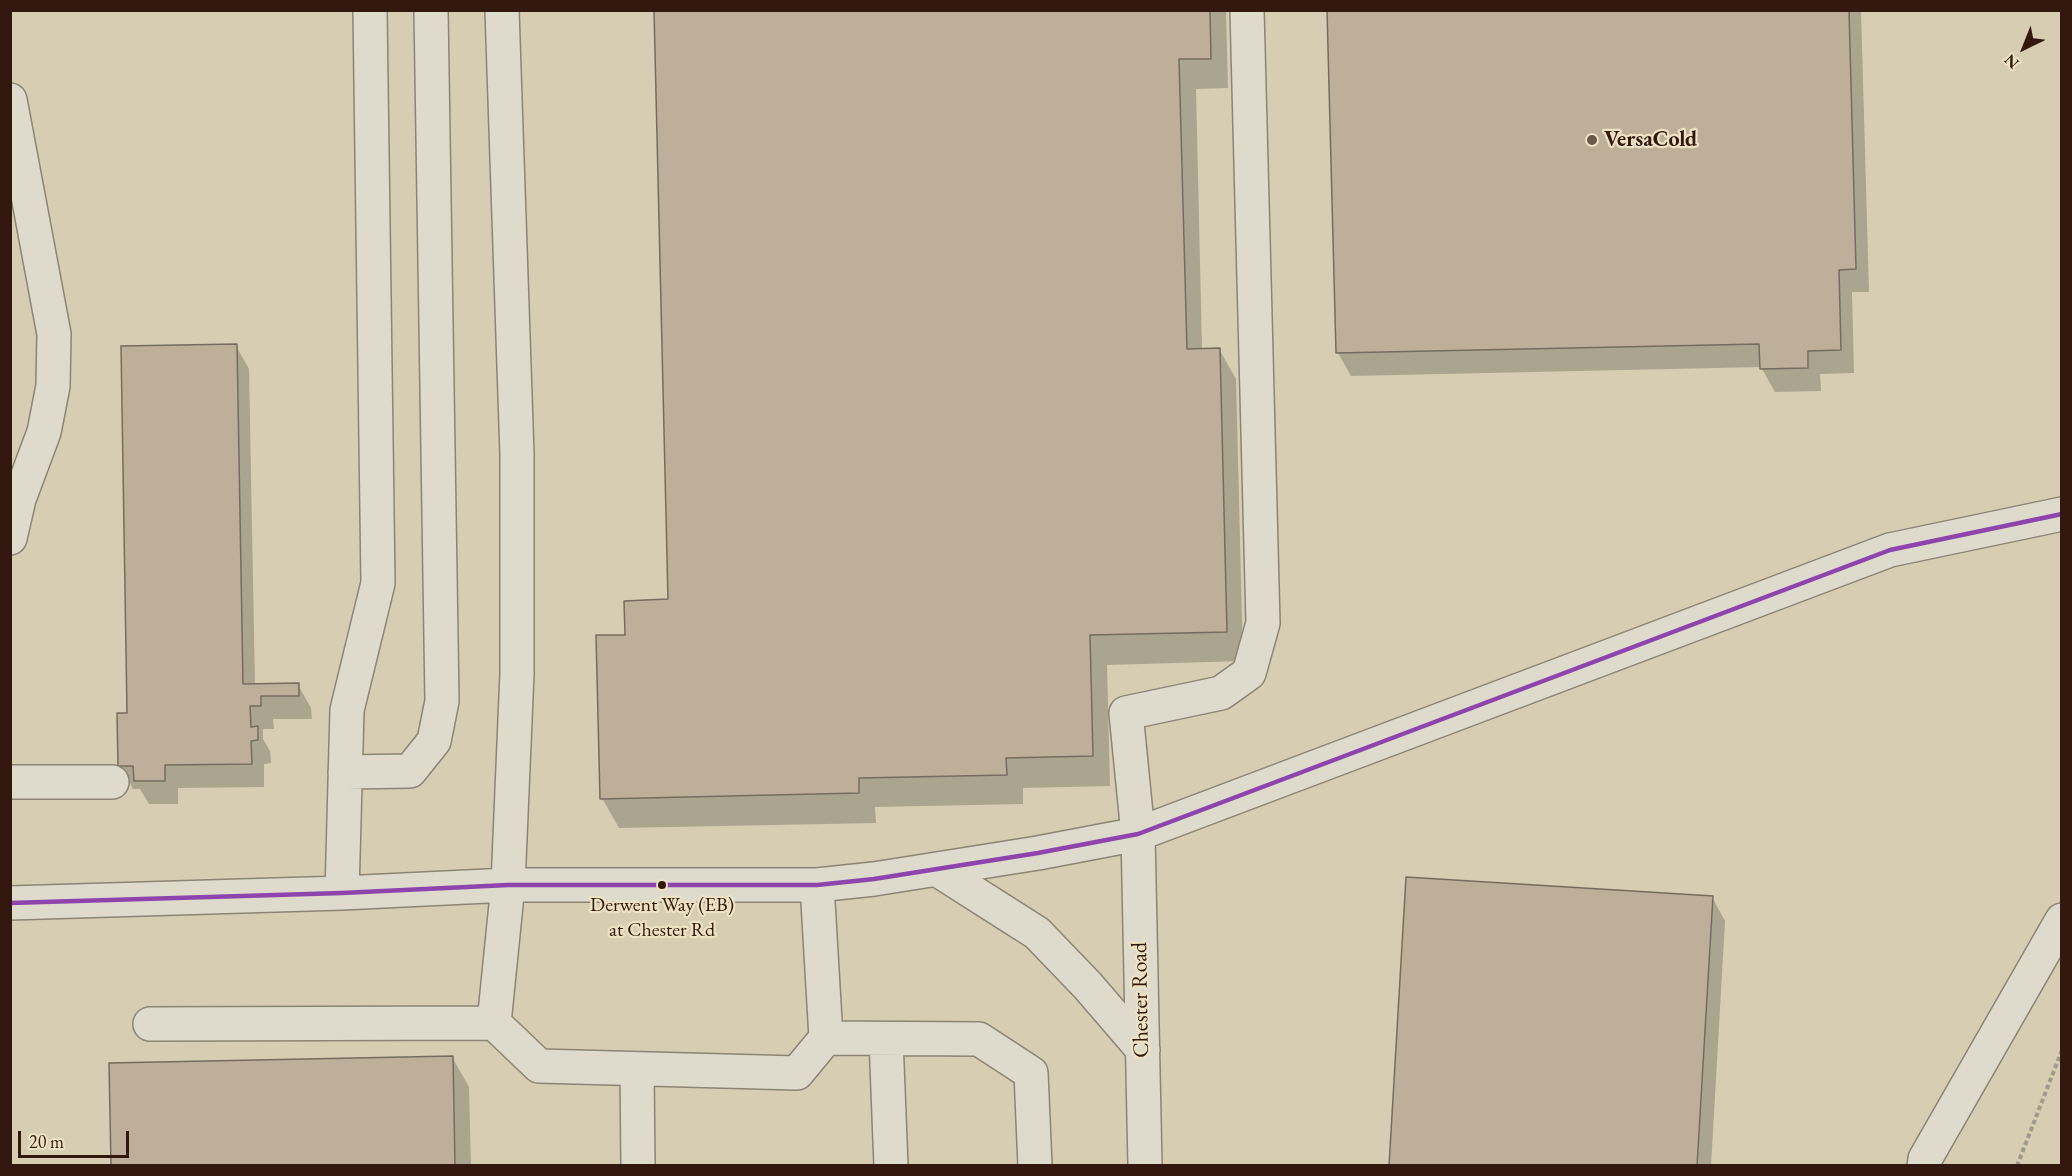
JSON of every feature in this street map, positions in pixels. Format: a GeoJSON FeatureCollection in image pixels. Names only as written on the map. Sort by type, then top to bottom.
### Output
{"type":"FeatureCollection","features":[{"type":"Feature","properties":{"kind":"street"},"geometry":{"type":"LineString","coordinates":[[342,893],[347,710],[378,583],[370,10]]}},
{"type":"Feature","properties":{"kind":"street"},"geometry":{"type":"LineString","coordinates":[[345,772],[410,771],[434,741],[442,700],[431,10]]}},
{"type":"Feature","properties":{"kind":"street"},"geometry":{"type":"LineString","coordinates":[[494,1023],[508,885],[517,673],[517,467],[502,10]]}},
{"type":"Feature","properties":{"kind":"street","name":"Chester Road"},"geometry":{"type":"LineString","coordinates":[[1145,1166],[1138,834],[1126,713],[1221,693],[1249,673],[1263,623],[1247,10]]}},
{"type":"Feature","properties":{"kind":"street"},"geometry":{"type":"LineString","coordinates":[[10,100],[54,334],[53,386],[44,432],[20,499],[10,538]]}},
{"type":"Feature","properties":{"kind":"street"},"geometry":{"type":"LineString","coordinates":[[10,903],[342,893],[508,885],[817,885],[874,879],[1038,854],[1138,834],[1890,550],[2059,510]]}},
{"type":"Feature","properties":{"kind":"street"},"geometry":{"type":"LineString","coordinates":[[10,782],[112,783]]}},
{"type":"Feature","properties":{"kind":"street"},"geometry":{"type":"LineString","coordinates":[[938,870],[1037,933],[1088,986],[1143,1050]]}},
{"type":"Feature","properties":{"kind":"street"},"geometry":{"type":"LineString","coordinates":[[150,1024],[494,1023],[539,1066],[796,1073],[826,1038],[817,885]]}},
{"type":"Feature","properties":{"kind":"street"},"geometry":{"type":"LineString","coordinates":[[1924,1166],[1925,1159],[2061,920]]}},
{"type":"Feature","properties":{"kind":"street"},"geometry":{"type":"LineString","coordinates":[[826,1038],[979,1039],[1031,1073],[1035,1166]]}},
{"type":"Feature","properties":{"kind":"street"},"geometry":{"type":"LineString","coordinates":[[886,1039],[891,1166]]}},
{"type":"Feature","properties":{"kind":"street"},"geometry":{"type":"LineString","coordinates":[[637,1069],[638,1166]]}},
{"type":"Feature","properties":{"kind":"path"},"geometry":{"type":"LineString","coordinates":[[2017,1166],[2061,1050]]}},
{"type":"Feature","properties":{"kind":"building"},"geometry":{"type":"Polygon","coordinates":[[[654,10],[1210,10],[1211,59],[1179,59],[1187,349],[1220,348],[1227,632],[1090,635],[1093,756],[1006,758],[1007,775],[859,778],[859,793],[600,799],[596,635],[625,635],[624,601],[668,599],[654,10]]]}},
{"type":"Feature","properties":{"kind":"building","name":"VersaCold"},"geometry":{"type":"Polygon","coordinates":[[[1327,10],[1849,10],[1856,269],[1839,270],[1841,350],[1808,351],[1808,368],[1760,369],[1759,344],[1336,353],[1327,10]]]}},
{"type":"Feature","properties":{"kind":"building"},"geometry":{"type":"Polygon","coordinates":[[[237,344],[243,684],[299,683],[299,696],[261,696],[261,706],[250,706],[251,727],[258,726],[258,740],[251,741],[252,764],[165,765],[165,781],[134,781],[133,766],[118,766],[117,713],[127,713],[121,346],[237,344]]]}},
{"type":"Feature","properties":{"kind":"building"},"geometry":{"type":"Polygon","coordinates":[[[1406,877],[1713,896],[1697,1166],[1389,1166],[1406,877]]]}},
{"type":"Feature","properties":{"kind":"building"},"geometry":{"type":"Polygon","coordinates":[[[453,1056],[455,1166],[111,1166],[109,1063],[453,1056]]]}},
{"type":"Feature","properties":{"kind":"transit line"},"geometry":{"type":"LineString","coordinates":[[10,903],[342,893],[508,885],[817,885],[874,879],[1038,853],[1138,834],[1890,550],[2062,514]]}},
{"type":"Feature","properties":{"kind":"place","name":"VersaCold"},"geometry":{"type":"Point","coordinates":[1592,140]}},
{"type":"Feature","properties":{"kind":"place","name":"Derwent Way (EB) at Chester Rd"},"geometry":{"type":"Point","coordinates":[662,885]}}]}
